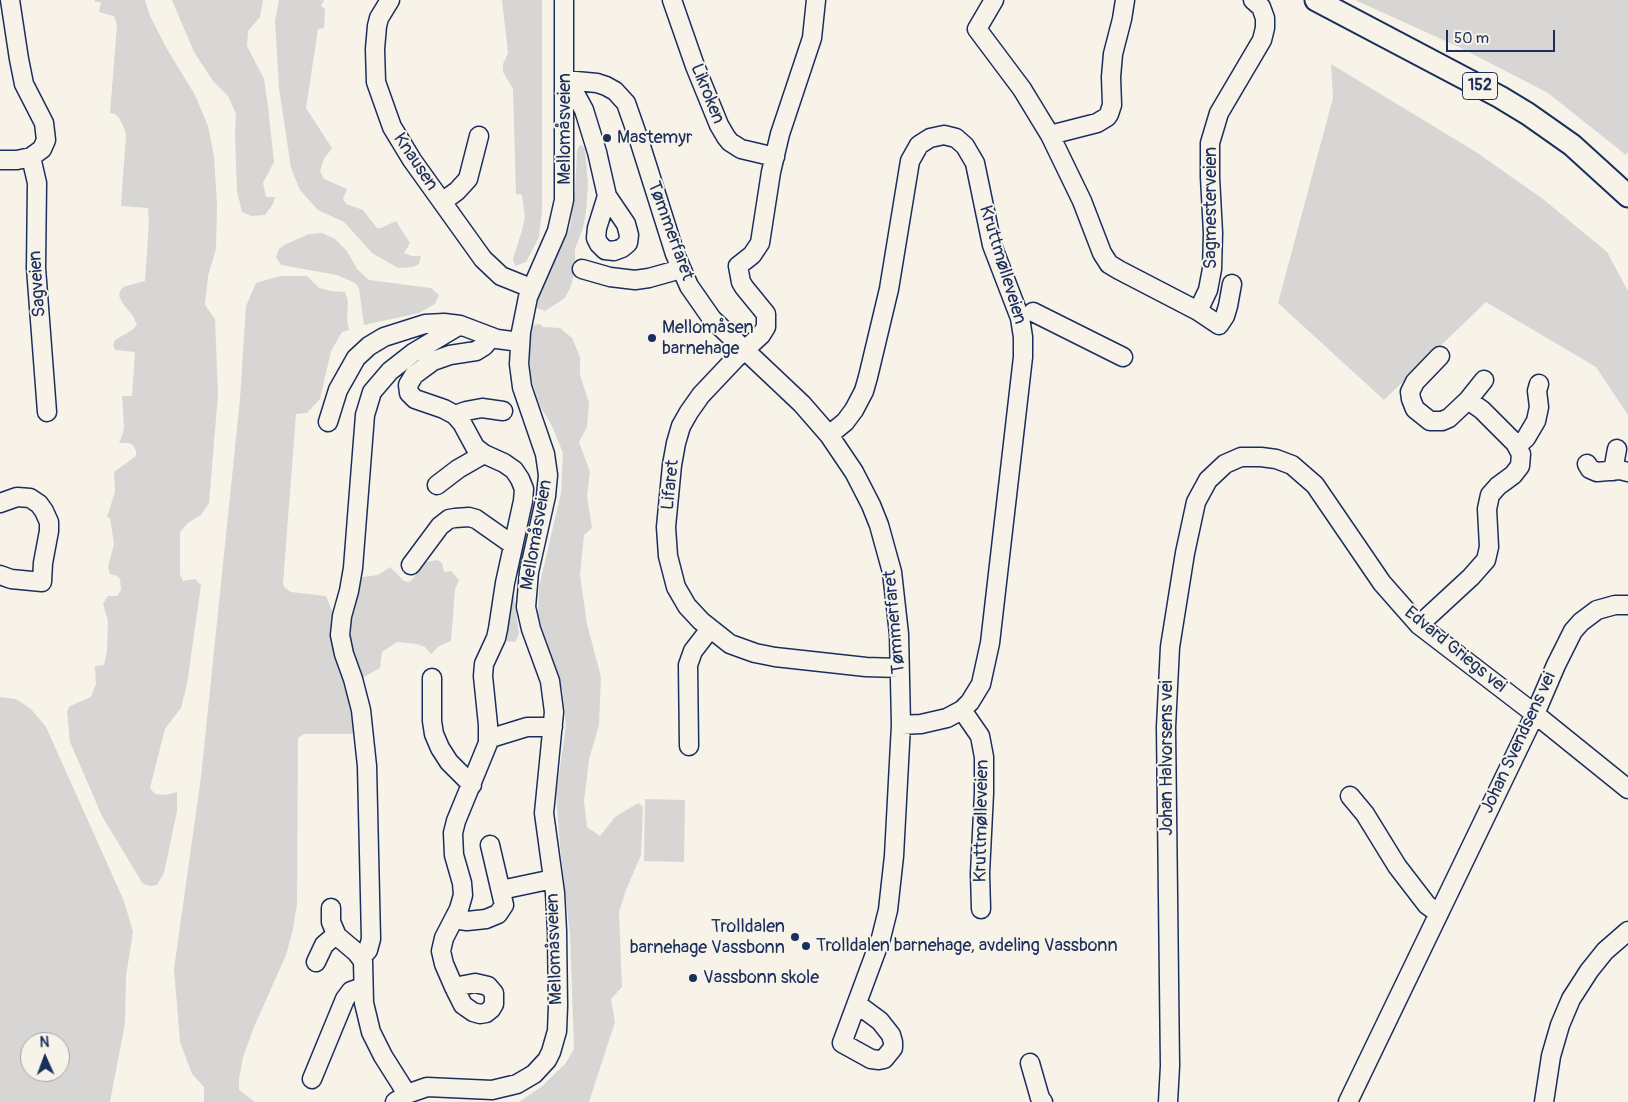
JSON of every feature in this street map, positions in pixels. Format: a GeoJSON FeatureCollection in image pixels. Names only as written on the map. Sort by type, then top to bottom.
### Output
{"type":"FeatureCollection","features":[{"type":"Feature","properties":{"kind":"main road","name":"152"},"geometry":{"type":"LineString","coordinates":[[1316,0],[1500,97],[1528,114],[1572,146],[1628,196]]}},
{"type":"Feature","properties":{"kind":"street"},"geometry":{"type":"LineString","coordinates":[[0,160],[17,160],[31,157],[37,154],[46,140],[46,129],[24,84],[18,59],[10,0]]}},
{"type":"Feature","properties":{"kind":"street","name":"Knausen"},"geometry":{"type":"LineString","coordinates":[[390,0],[383,10],[377,26],[374,49],[376,82],[392,127],[412,160],[492,269],[508,280],[531,288]]}},
{"type":"Feature","properties":{"kind":"street","name":"Mellomåsveien"},"geometry":{"type":"LineString","coordinates":[[401,1098],[427,1087],[484,1090],[509,1087],[534,1074],[546,1060],[554,1042],[558,1006],[557,931],[553,879],[544,813],[554,712],[550,681],[531,629],[526,607],[527,583],[546,496],[548,464],[522,387],[520,376],[520,342],[531,288],[553,241],[563,211],[565,166],[564,0]]}},
{"type":"Feature","properties":{"kind":"street","name":"Likroken"},"geometry":{"type":"LineString","coordinates":[[672,0],[695,66],[719,125],[726,137],[741,149],[775,156]]}},
{"type":"Feature","properties":{"kind":"street"},"geometry":{"type":"LineString","coordinates":[[775,156],[780,134],[812,38],[816,0]]}},
{"type":"Feature","properties":{"kind":"street"},"geometry":{"type":"LineString","coordinates":[[994,0],[977,29],[1022,89],[1050,135],[1082,201],[1102,253],[1109,264],[1219,324],[1228,306],[1232,284]]}},
{"type":"Feature","properties":{"kind":"street"},"geometry":{"type":"LineString","coordinates":[[1050,135],[1097,123],[1109,114],[1112,106],[1111,78],[1113,54],[1125,0]]}},
{"type":"Feature","properties":{"kind":"street","name":"Sagmesterveien"},"geometry":{"type":"LineString","coordinates":[[1198,311],[1208,290],[1212,269],[1213,233],[1210,143],[1219,113],[1257,50],[1264,33],[1263,13],[1253,0]]}},
{"type":"Feature","properties":{"kind":"street"},"geometry":{"type":"LineString","coordinates":[[565,80],[584,110],[595,144],[607,196]]}},
{"type":"Feature","properties":{"kind":"street","name":"Tømmerfaret"},"geometry":{"type":"LineString","coordinates":[[565,80],[597,82],[614,91],[626,103],[680,269],[703,307],[744,350],[802,404],[830,435],[847,458],[864,489],[887,549],[895,591],[899,634],[901,725],[894,847],[888,910],[878,948],[842,1042],[864,1056],[876,1060],[884,1059],[893,1048],[892,1039],[887,1030],[871,1013],[857,1004]]}},
{"type":"Feature","properties":{"kind":"street"},"geometry":{"type":"LineString","coordinates":[[442,202],[457,191],[468,179],[480,136]]}},
{"type":"Feature","properties":{"kind":"street","name":"Kruttmølleveien"},"geometry":{"type":"LineString","coordinates":[[830,435],[850,416],[864,391],[889,288],[908,169],[914,153],[925,140],[936,136],[951,136],[961,141],[972,156],[979,179],[992,245],[1026,315],[1022,368],[990,643],[981,684],[975,696],[962,710],[947,718],[934,722],[901,725]]}},
{"type":"Feature","properties":{"kind":"street","name":"Lifaret"},"geometry":{"type":"LineString","coordinates":[[775,156],[760,243],[752,255],[738,266],[741,282],[763,309],[767,318],[764,331],[701,395],[684,418],[676,443],[672,465],[666,527],[670,565],[682,598],[693,614],[730,644],[775,657],[866,667],[899,668]]}},
{"type":"Feature","properties":{"kind":"street","name":"Sagveien"},"geometry":{"type":"LineString","coordinates":[[31,157],[37,183],[36,268],[47,412]]}},
{"type":"Feature","properties":{"kind":"street"},"geometry":{"type":"LineString","coordinates":[[582,268],[610,277],[635,280],[680,269]]}},
{"type":"Feature","properties":{"kind":"street"},"geometry":{"type":"LineString","coordinates":[[1026,315],[1050,303]]}},
{"type":"Feature","properties":{"kind":"street"},"geometry":{"type":"LineString","coordinates":[[1026,315],[1123,357]]}},
{"type":"Feature","properties":{"kind":"street"},"geometry":{"type":"LineString","coordinates":[[328,422],[338,390],[356,358],[369,346],[395,333],[425,324],[444,323],[460,325],[491,338],[520,342]]}},
{"type":"Feature","properties":{"kind":"street"},"geometry":{"type":"LineString","coordinates":[[361,958],[368,950],[371,939],[367,766],[361,710],[353,679],[342,649],[340,635],[342,616],[353,568],[365,414],[372,392],[390,371],[413,353],[460,325]]}},
{"type":"Feature","properties":{"kind":"street"},"geometry":{"type":"LineString","coordinates":[[454,987],[444,964],[441,950],[444,938],[462,902],[463,890],[454,855],[453,833],[488,738],[483,676],[484,664],[496,638],[512,545],[523,501],[522,484],[510,466],[484,454],[475,447],[456,415],[444,409],[420,402],[412,397],[408,389],[410,380],[414,375],[433,361],[450,355],[476,351],[491,338]]}},
{"type":"Feature","properties":{"kind":"street"},"geometry":{"type":"LineString","coordinates":[[1440,356],[1411,388],[1411,399],[1415,409],[1430,422],[1442,421],[1454,414],[1484,380]]}},
{"type":"Feature","properties":{"kind":"street"},"geometry":{"type":"LineString","coordinates":[[1517,446],[1526,438],[1536,421],[1539,407],[1537,391],[1540,384]]}},
{"type":"Feature","properties":{"kind":"street"},"geometry":{"type":"LineString","coordinates":[[1419,625],[1471,578],[1486,560],[1489,547],[1488,500],[1493,490],[1513,475],[1520,466],[1521,454],[1517,446],[1482,410],[1468,400]]}},
{"type":"Feature","properties":{"kind":"street"},"geometry":{"type":"LineString","coordinates":[[456,415],[466,410],[482,408],[503,411]]}},
{"type":"Feature","properties":{"kind":"street"},"geometry":{"type":"LineString","coordinates":[[1587,464],[1590,469],[1597,472],[1620,471],[1617,449]]}},
{"type":"Feature","properties":{"kind":"street"},"geometry":{"type":"LineString","coordinates":[[437,485],[458,469],[484,454]]}},
{"type":"Feature","properties":{"kind":"street","name":"Johan Halvorsens vei"},"geometry":{"type":"LineString","coordinates":[[1168,1102],[1170,1066],[1166,727],[1170,647],[1185,553],[1196,502],[1208,480],[1225,464],[1241,457],[1261,457]]}},
{"type":"Feature","properties":{"kind":"street","name":"Edvard Griegs vei"},"geometry":{"type":"LineString","coordinates":[[1261,457],[1276,459],[1292,465],[1314,485],[1382,583],[1419,625],[1628,789]]}},
{"type":"Feature","properties":{"kind":"street"},"geometry":{"type":"LineString","coordinates":[[0,503],[17,497],[30,498],[40,504],[44,510],[49,522],[50,531],[43,563],[42,582],[0,575]]}},
{"type":"Feature","properties":{"kind":"street"},"geometry":{"type":"LineString","coordinates":[[411,565],[440,526],[455,518],[469,517],[476,519],[512,545]]}},
{"type":"Feature","properties":{"kind":"street","name":"Johan Svendsens vei"},"geometry":{"type":"LineString","coordinates":[[1348,1102],[1573,631],[1581,622],[1597,610],[1615,605],[1628,605]]}},
{"type":"Feature","properties":{"kind":"street"},"geometry":{"type":"LineString","coordinates":[[689,746],[688,665],[693,651],[710,629]]}},
{"type":"Feature","properties":{"kind":"street"},"geometry":{"type":"LineString","coordinates":[[432,678],[432,721],[434,734],[444,756],[472,785]]}},
{"type":"Feature","properties":{"kind":"street","name":"Kruttmølleveien"},"geometry":{"type":"LineString","coordinates":[[962,710],[980,736],[984,757],[980,873],[981,909]]}},
{"type":"Feature","properties":{"kind":"street"},"geometry":{"type":"LineString","coordinates":[[488,738],[527,727],[553,727]]}},
{"type":"Feature","properties":{"kind":"street"},"geometry":{"type":"LineString","coordinates":[[1350,796],[1365,814],[1397,866],[1427,905],[1438,913]]}},
{"type":"Feature","properties":{"kind":"street"},"geometry":{"type":"LineString","coordinates":[[454,919],[467,921],[486,919],[498,914],[504,905],[490,846]]}},
{"type":"Feature","properties":{"kind":"street"},"geometry":{"type":"LineString","coordinates":[[501,890],[553,879]]}},
{"type":"Feature","properties":{"kind":"street"},"geometry":{"type":"LineString","coordinates":[[331,908],[331,922],[337,936],[361,958],[364,969],[364,1003],[371,1032],[387,1063],[401,1098]]}},
{"type":"Feature","properties":{"kind":"street"},"geometry":{"type":"LineString","coordinates":[[1544,1102],[1550,1056],[1571,999],[1605,951],[1628,931]]}},
{"type":"Feature","properties":{"kind":"street"},"geometry":{"type":"LineString","coordinates":[[316,962],[324,945],[337,936]]}},
{"type":"Feature","properties":{"kind":"street"},"geometry":{"type":"LineString","coordinates":[[312,1079],[345,1000],[352,991],[363,987]]}},
{"type":"Feature","properties":{"kind":"street"},"geometry":{"type":"LineString","coordinates":[[1030,1063],[1043,1102]]}},
{"type":"Feature","properties":{"kind":"shaded area"},"geometry":{"type":"Polygon","coordinates":[[[95,0],[145,0],[150,16],[167,49],[195,95],[208,126],[214,156],[217,205],[216,249],[208,276],[205,305],[215,319],[218,394],[209,503],[201,515],[188,523],[180,532],[180,574],[183,581],[195,579],[201,585],[187,684],[181,708],[165,729],[150,788],[155,794],[166,795],[177,792],[177,811],[164,873],[157,885],[151,886],[143,884],[102,816],[70,742],[67,711],[70,706],[91,697],[96,684],[95,666],[104,665],[107,652],[108,621],[103,604],[108,596],[117,596],[121,590],[120,579],[110,574],[108,567],[114,544],[110,518],[107,517],[115,492],[114,472],[136,456],[133,445],[119,443],[124,426],[122,396],[132,396],[135,352],[115,350],[113,345],[115,340],[137,325],[119,296],[123,287],[145,281],[149,222],[148,208],[121,206],[126,135],[119,118],[115,114],[110,113],[117,25],[114,16],[99,12],[101,2],[95,2],[95,0]]]}},
{"type":"Feature","properties":{"kind":"shaded area"},"geometry":{"type":"Polygon","coordinates":[[[172,0],[263,0],[260,17],[248,31],[247,46],[264,79],[274,162],[263,183],[266,197],[275,197],[273,204],[265,215],[251,216],[242,212],[237,191],[236,114],[228,96],[213,81],[194,52],[172,0]]]}},
{"type":"Feature","properties":{"kind":"shaded area"},"geometry":{"type":"Polygon","coordinates":[[[279,0],[324,0],[321,6],[325,9],[324,28],[318,29],[306,108],[332,148],[324,159],[320,171],[324,179],[347,189],[343,199],[346,204],[363,210],[377,228],[396,221],[410,243],[404,253],[412,256],[421,256],[419,264],[413,267],[398,268],[372,253],[344,222],[318,210],[300,190],[291,168],[279,88],[275,21],[279,0]]]}},
{"type":"Feature","properties":{"kind":"shaded area"},"geometry":{"type":"Polygon","coordinates":[[[502,0],[542,0],[542,211],[539,237],[526,262],[515,266],[513,259],[525,217],[522,195],[516,194],[513,89],[503,72],[503,64],[508,53],[502,0]]]}},
{"type":"Feature","properties":{"kind":"shaded area"},"geometry":{"type":"Polygon","coordinates":[[[1355,0],[1628,0],[1628,151],[1626,155],[1548,93],[1461,48],[1355,0]]]}},
{"type":"Feature","properties":{"kind":"shaded area"},"geometry":{"type":"Polygon","coordinates":[[[1331,64],[1476,152],[1543,199],[1607,252],[1628,291],[1628,415],[1596,367],[1486,302],[1384,400],[1278,303],[1333,98],[1331,64]]]}},
{"type":"Feature","properties":{"kind":"shaded area"},"geometry":{"type":"Polygon","coordinates":[[[582,145],[585,149],[588,184],[583,228],[575,249],[575,269],[571,286],[565,298],[545,311],[537,308],[537,301],[552,260],[570,227],[575,192],[577,151],[579,146],[582,145]]]}},
{"type":"Feature","properties":{"kind":"shaded area"},"geometry":{"type":"Polygon","coordinates":[[[322,233],[335,239],[347,251],[357,269],[369,280],[431,288],[439,295],[435,304],[419,313],[364,325],[359,288],[355,283],[337,275],[281,265],[276,257],[279,249],[286,244],[309,234],[322,233]]]}},
{"type":"Feature","properties":{"kind":"shaded area"},"geometry":{"type":"Polygon","coordinates":[[[280,276],[307,276],[319,288],[345,292],[348,301],[347,320],[349,330],[342,332],[331,351],[320,399],[307,413],[296,414],[283,584],[291,592],[326,596],[332,611],[332,631],[349,692],[355,734],[304,734],[298,738],[297,904],[293,929],[286,955],[254,1027],[243,1057],[239,1079],[239,1090],[255,1102],[204,1102],[204,1087],[192,1074],[180,1042],[174,969],[201,777],[240,399],[246,306],[256,283],[280,276]]]}},
{"type":"Feature","properties":{"kind":"shaded area"},"geometry":{"type":"Polygon","coordinates":[[[540,324],[543,327],[560,328],[572,338],[580,357],[580,375],[589,403],[587,427],[579,442],[590,472],[587,496],[592,528],[584,535],[580,575],[587,624],[601,677],[599,725],[589,759],[584,801],[587,827],[600,836],[615,817],[638,803],[643,807],[641,855],[619,912],[622,987],[611,999],[615,1022],[589,1102],[519,1102],[541,1087],[565,1064],[574,1049],[570,934],[556,795],[566,725],[562,689],[538,615],[539,587],[561,493],[563,453],[552,426],[540,406],[530,376],[530,327],[540,324]]]}},
{"type":"Feature","properties":{"kind":"shaded area"},"geometry":{"type":"Polygon","coordinates":[[[438,560],[442,563],[444,572],[451,571],[459,580],[455,590],[451,641],[439,646],[431,654],[425,647],[417,644],[397,642],[382,652],[380,668],[362,678],[351,653],[351,623],[355,578],[378,575],[390,567],[404,581],[410,582],[426,562],[438,560]]]}},
{"type":"Feature","properties":{"kind":"shaded area"},"geometry":{"type":"Polygon","coordinates":[[[514,596],[519,634],[515,642],[502,641],[510,597],[514,596]]]}},
{"type":"Feature","properties":{"kind":"shaded area"},"geometry":{"type":"Polygon","coordinates":[[[0,697],[16,699],[31,709],[46,727],[124,901],[133,932],[126,976],[125,1023],[110,1102],[0,1102],[0,697]]]}},
{"type":"Feature","properties":{"kind":"shaded area"},"geometry":{"type":"Polygon","coordinates":[[[645,799],[685,800],[684,862],[644,861],[645,799]]]}},
{"type":"Feature","properties":{"kind":"place","name":"Mastemyr"},"geometry":{"type":"Point","coordinates":[607,138]}},
{"type":"Feature","properties":{"kind":"place","name":"Mellomåsen barnehage"},"geometry":{"type":"Point","coordinates":[652,338]}},
{"type":"Feature","properties":{"kind":"place","name":"Trolldalen barnehage Vassbonn"},"geometry":{"type":"Point","coordinates":[795,937]}},
{"type":"Feature","properties":{"kind":"place","name":"Trolldalen barnehage, avdeling Vassbonn"},"geometry":{"type":"Point","coordinates":[806,946]}},
{"type":"Feature","properties":{"kind":"place","name":"Vassbonn skole"},"geometry":{"type":"Point","coordinates":[693,978]}}]}
